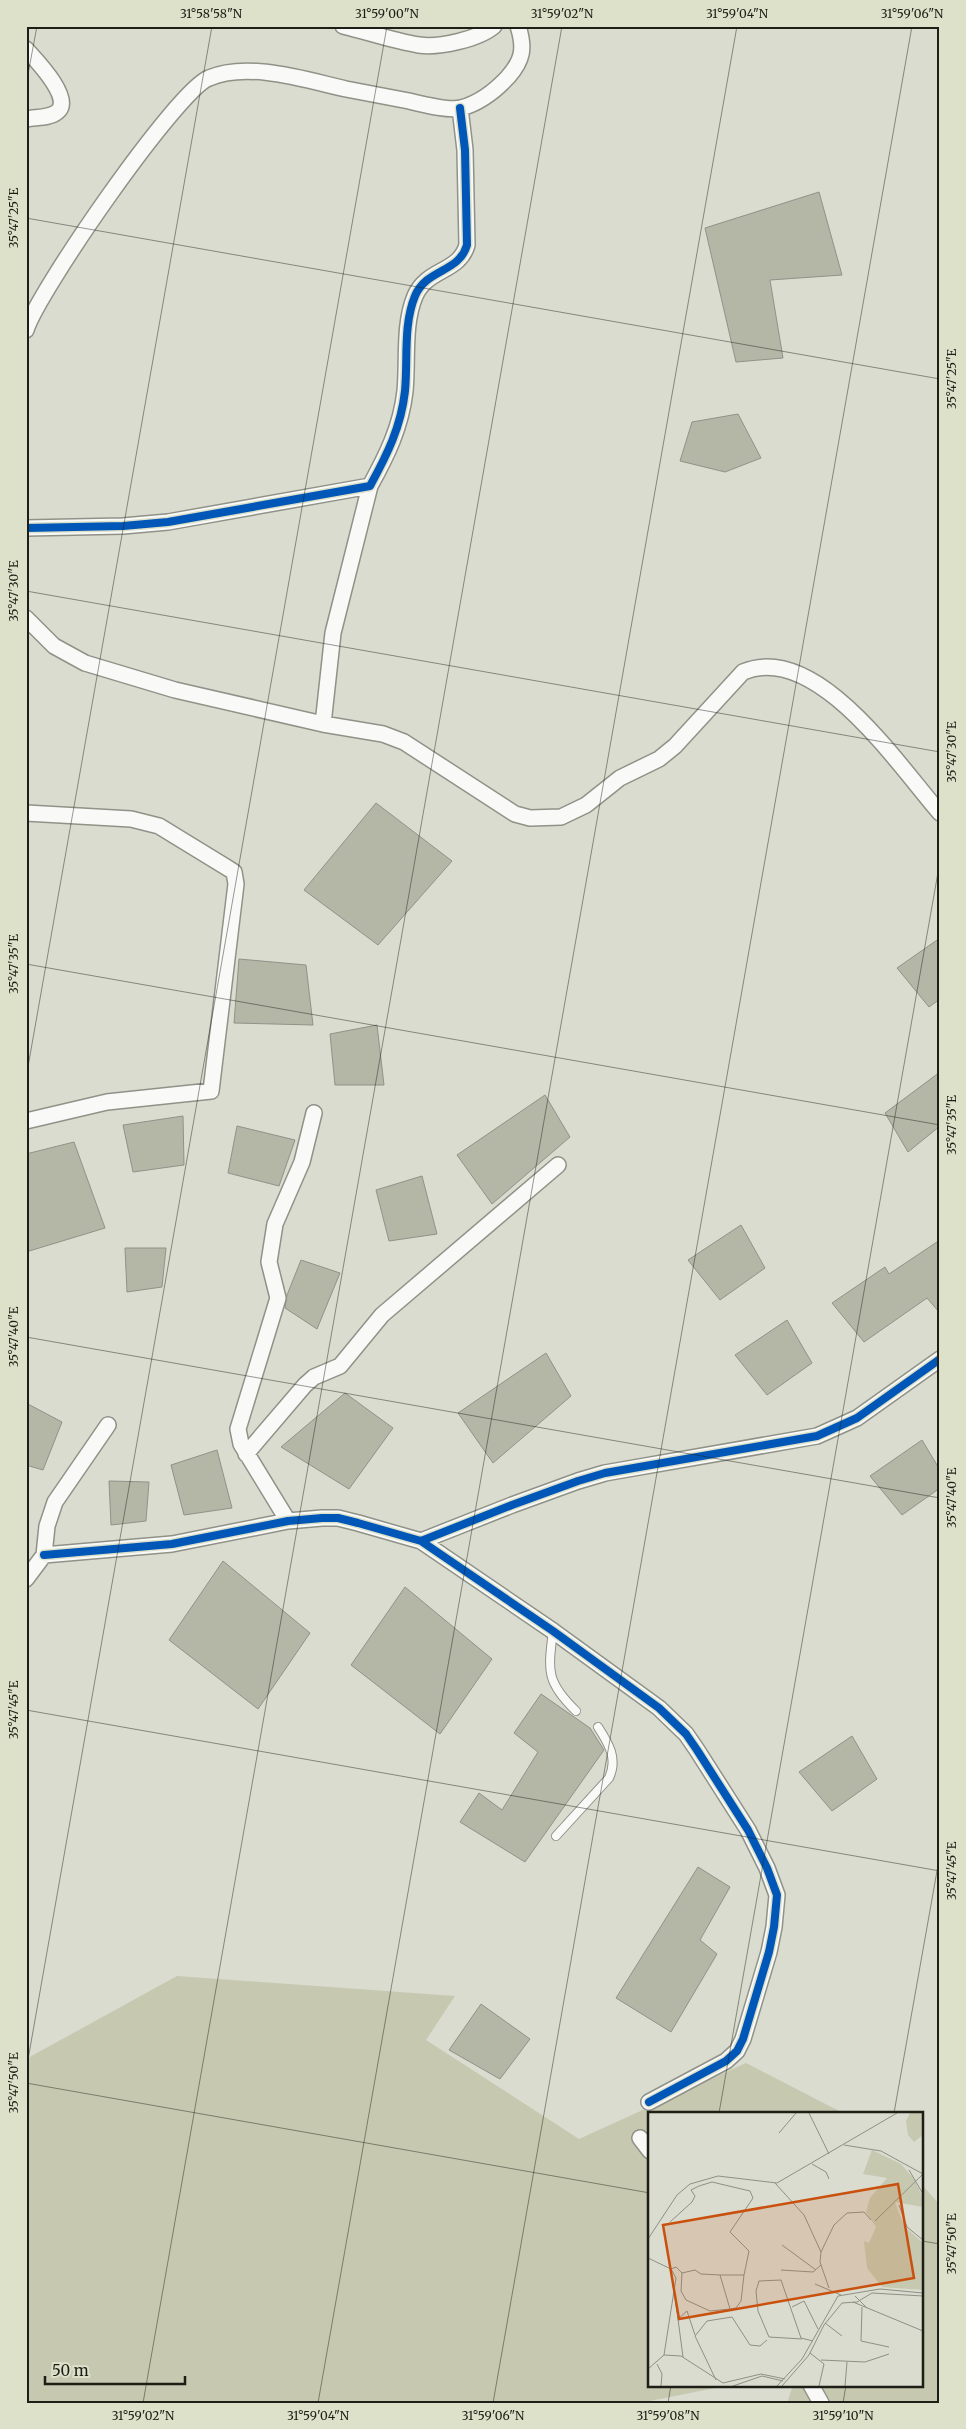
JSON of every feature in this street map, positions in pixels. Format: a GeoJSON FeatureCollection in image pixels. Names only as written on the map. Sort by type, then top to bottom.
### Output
{"type":"FeatureCollection","features":[{"type":"Feature","properties":{"kind":"street"},"geometry":{"type":"LineString","coordinates":[[343,26],[420,45],[456,42],[486,33],[494,26]]}},
{"type":"Feature","properties":{"kind":"street"},"geometry":{"type":"LineString","coordinates":[[26,330],[33,312],[47,289],[113,192],[178,104],[207,78],[225,73],[274,72],[432,106],[460,108],[494,92],[514,70],[522,57],[523,46],[518,26]]}},
{"type":"Feature","properties":{"kind":"street"},"geometry":{"type":"LineString","coordinates":[[26,49],[57,88],[62,96],[62,102],[56,114],[26,119]]}},
{"type":"Feature","properties":{"kind":"street"},"geometry":{"type":"LineString","coordinates":[[323,724],[333,633],[370,486],[397,433],[405,391],[408,330],[415,296],[426,280],[461,259],[467,245],[465,150],[460,108]]}},
{"type":"Feature","properties":{"kind":"street"},"geometry":{"type":"LineString","coordinates":[[26,528],[123,526],[168,522],[370,486]]}},
{"type":"Feature","properties":{"kind":"street"},"geometry":{"type":"LineString","coordinates":[[26,618],[54,646],[69,656],[85,663],[175,690],[323,724],[382,734],[404,742],[515,814],[530,818],[561,817],[586,806],[620,778],[659,759],[675,746],[743,672],[754,667],[780,666],[805,676],[831,692],[864,725],[940,813]]}},
{"type":"Feature","properties":{"kind":"street"},"geometry":{"type":"LineString","coordinates":[[26,812],[132,819],[159,826],[234,872],[236,884],[211,1091],[107,1102],[26,1121]]}},
{"type":"Feature","properties":{"kind":"street"},"geometry":{"type":"LineString","coordinates":[[288,1521],[246,1454],[239,1439],[238,1429],[278,1298],[269,1262],[274,1232],[280,1210],[302,1162],[314,1113]]}},
{"type":"Feature","properties":{"kind":"street"},"geometry":{"type":"LineString","coordinates":[[246,1454],[305,1385],[314,1377],[340,1366],[382,1314],[558,1165]]}},
{"type":"Feature","properties":{"kind":"street"},"geometry":{"type":"LineString","coordinates":[[421,1541],[545,1493],[605,1473],[817,1436],[857,1418],[940,1359]]}},
{"type":"Feature","properties":{"kind":"street"},"geometry":{"type":"LineString","coordinates":[[26,1579],[44,1556],[47,1526],[55,1502],[108,1426]]}},
{"type":"Feature","properties":{"kind":"street"},"geometry":{"type":"LineString","coordinates":[[44,1556],[172,1544],[288,1521],[338,1518],[421,1541],[553,1631],[659,1708],[686,1734],[748,1830],[768,1868],[776,1895],[774,1927],[769,1952],[743,2039],[737,2051],[714,2068],[648,2102]]}},
{"type":"Feature","properties":{"kind":"street"},"geometry":{"type":"LineString","coordinates":[[640,2138],[648,2148]]}},
{"type":"Feature","properties":{"kind":"street"},"geometry":{"type":"LineString","coordinates":[[812,2386],[821,2403]]}},
{"type":"Feature","properties":{"kind":"lane"},"geometry":{"type":"LineString","coordinates":[[553,1631],[548,1669],[560,1696],[576,1711]]}},
{"type":"Feature","properties":{"kind":"lane"},"geometry":{"type":"LineString","coordinates":[[556,1836],[609,1778],[613,1768],[609,1745],[598,1727]]}},
{"type":"Feature","properties":{"kind":"green space"},"geometry":{"type":"Polygon","coordinates":[[[177,1976],[455,1996],[426,2040],[579,2139],[746,2063],[841,2112],[648,2112],[648,2386],[725,2386],[640,2403],[26,2403],[26,2059],[177,1976]]]}},
{"type":"Feature","properties":{"kind":"green space"},"geometry":{"type":"Polygon","coordinates":[[[924,2187],[940,2205],[940,2403],[787,2403],[793,2386],[924,2386],[924,2187]]]}},
{"type":"Feature","properties":{"kind":"building"},"geometry":{"type":"Polygon","coordinates":[[[819,192],[842,275],[770,280],[783,358],[736,362],[705,228],[819,192]]]}},
{"type":"Feature","properties":{"kind":"building"},"geometry":{"type":"Polygon","coordinates":[[[738,414],[761,458],[725,472],[680,461],[692,422],[738,414]]]}},
{"type":"Feature","properties":{"kind":"building"},"geometry":{"type":"Polygon","coordinates":[[[376,803],[452,861],[378,945],[304,890],[376,803]]]}},
{"type":"Feature","properties":{"kind":"building"},"geometry":{"type":"Polygon","coordinates":[[[940,938],[940,999],[929,1007],[897,968],[940,938]]]}},
{"type":"Feature","properties":{"kind":"building"},"geometry":{"type":"Polygon","coordinates":[[[239,959],[306,965],[313,1025],[234,1023],[239,959]]]}},
{"type":"Feature","properties":{"kind":"building"},"geometry":{"type":"Polygon","coordinates":[[[377,1025],[384,1085],[335,1085],[330,1034],[377,1025]]]}},
{"type":"Feature","properties":{"kind":"building"},"geometry":{"type":"Polygon","coordinates":[[[940,1072],[940,1126],[908,1152],[885,1113],[940,1072]]]}},
{"type":"Feature","properties":{"kind":"building"},"geometry":{"type":"Polygon","coordinates":[[[545,1095],[570,1137],[492,1204],[457,1155],[545,1095]]]}},
{"type":"Feature","properties":{"kind":"building"},"geometry":{"type":"Polygon","coordinates":[[[183,1116],[184,1165],[133,1172],[123,1125],[183,1116]]]}},
{"type":"Feature","properties":{"kind":"building"},"geometry":{"type":"Polygon","coordinates":[[[237,1126],[295,1140],[279,1186],[228,1173],[237,1126]]]}},
{"type":"Feature","properties":{"kind":"building"},"geometry":{"type":"Polygon","coordinates":[[[74,1142],[105,1228],[26,1252],[26,1154],[74,1142]]]}},
{"type":"Feature","properties":{"kind":"building"},"geometry":{"type":"Polygon","coordinates":[[[422,1176],[437,1234],[389,1241],[376,1190],[422,1176]]]}},
{"type":"Feature","properties":{"kind":"building"},"geometry":{"type":"Polygon","coordinates":[[[741,1225],[765,1268],[720,1300],[688,1260],[741,1225]]]}},
{"type":"Feature","properties":{"kind":"building"},"geometry":{"type":"Polygon","coordinates":[[[940,1240],[940,1313],[927,1298],[864,1342],[832,1303],[885,1267],[889,1274],[940,1240]]]}},
{"type":"Feature","properties":{"kind":"building"},"geometry":{"type":"Polygon","coordinates":[[[125,1248],[166,1248],[162,1287],[127,1292],[125,1248]]]}},
{"type":"Feature","properties":{"kind":"building"},"geometry":{"type":"Polygon","coordinates":[[[301,1260],[340,1273],[317,1329],[285,1308],[287,1295],[301,1260]]]}},
{"type":"Feature","properties":{"kind":"building"},"geometry":{"type":"Polygon","coordinates":[[[787,1320],[812,1363],[767,1395],[735,1355],[787,1320]]]}},
{"type":"Feature","properties":{"kind":"building"},"geometry":{"type":"Polygon","coordinates":[[[546,1353],[571,1396],[493,1463],[458,1413],[546,1353]]]}},
{"type":"Feature","properties":{"kind":"building"},"geometry":{"type":"Polygon","coordinates":[[[345,1393],[393,1428],[349,1489],[281,1447],[345,1393]]]}},
{"type":"Feature","properties":{"kind":"building"},"geometry":{"type":"Polygon","coordinates":[[[26,1403],[62,1422],[43,1470],[26,1465],[26,1403]]]}},
{"type":"Feature","properties":{"kind":"building"},"geometry":{"type":"Polygon","coordinates":[[[922,1440],[940,1470],[940,1488],[902,1515],[870,1476],[922,1440]]]}},
{"type":"Feature","properties":{"kind":"building"},"geometry":{"type":"Polygon","coordinates":[[[217,1450],[232,1508],[184,1515],[171,1465],[217,1450]]]}},
{"type":"Feature","properties":{"kind":"building"},"geometry":{"type":"Polygon","coordinates":[[[109,1481],[149,1482],[146,1521],[111,1525],[109,1481]]]}},
{"type":"Feature","properties":{"kind":"building"},"geometry":{"type":"Polygon","coordinates":[[[223,1561],[310,1633],[258,1709],[169,1640],[223,1561]]]}},
{"type":"Feature","properties":{"kind":"building"},"geometry":{"type":"Polygon","coordinates":[[[405,1587],[492,1659],[440,1734],[351,1665],[405,1587]]]}},
{"type":"Feature","properties":{"kind":"building"},"geometry":{"type":"Polygon","coordinates":[[[541,1694],[590,1728],[604,1750],[525,1862],[460,1822],[479,1793],[502,1810],[538,1752],[514,1733],[541,1694]]]}},
{"type":"Feature","properties":{"kind":"building"},"geometry":{"type":"Polygon","coordinates":[[[852,1736],[877,1779],[832,1811],[799,1772],[852,1736]]]}},
{"type":"Feature","properties":{"kind":"building"},"geometry":{"type":"Polygon","coordinates":[[[698,1867],[730,1887],[700,1940],[717,1954],[671,2032],[616,1998],[698,1867]]]}},
{"type":"Feature","properties":{"kind":"building"},"geometry":{"type":"Polygon","coordinates":[[[481,2004],[530,2039],[500,2079],[449,2050],[481,2004]]]}},
{"type":"Feature","properties":{"kind":"cycle path"},"geometry":{"type":"LineString","coordinates":[[26,528],[123,526],[168,522],[370,486],[387,452],[400,417],[405,391],[409,319],[415,296],[427,280],[457,261],[467,245],[465,150],[460,108]]}},
{"type":"Feature","properties":{"kind":"cycle path"},"geometry":{"type":"LineString","coordinates":[[44,1555],[172,1544],[288,1521],[322,1518],[338,1518],[421,1541],[512,1505],[605,1473],[817,1436],[857,1418],[940,1359]]}},
{"type":"Feature","properties":{"kind":"cycle path"},"geometry":{"type":"LineString","coordinates":[[421,1541],[553,1631],[659,1708],[686,1734],[697,1750],[748,1830],[767,1868],[777,1895],[774,1927],[769,1952],[743,2039],[737,2051],[726,2061],[649,2102]]}}]}
